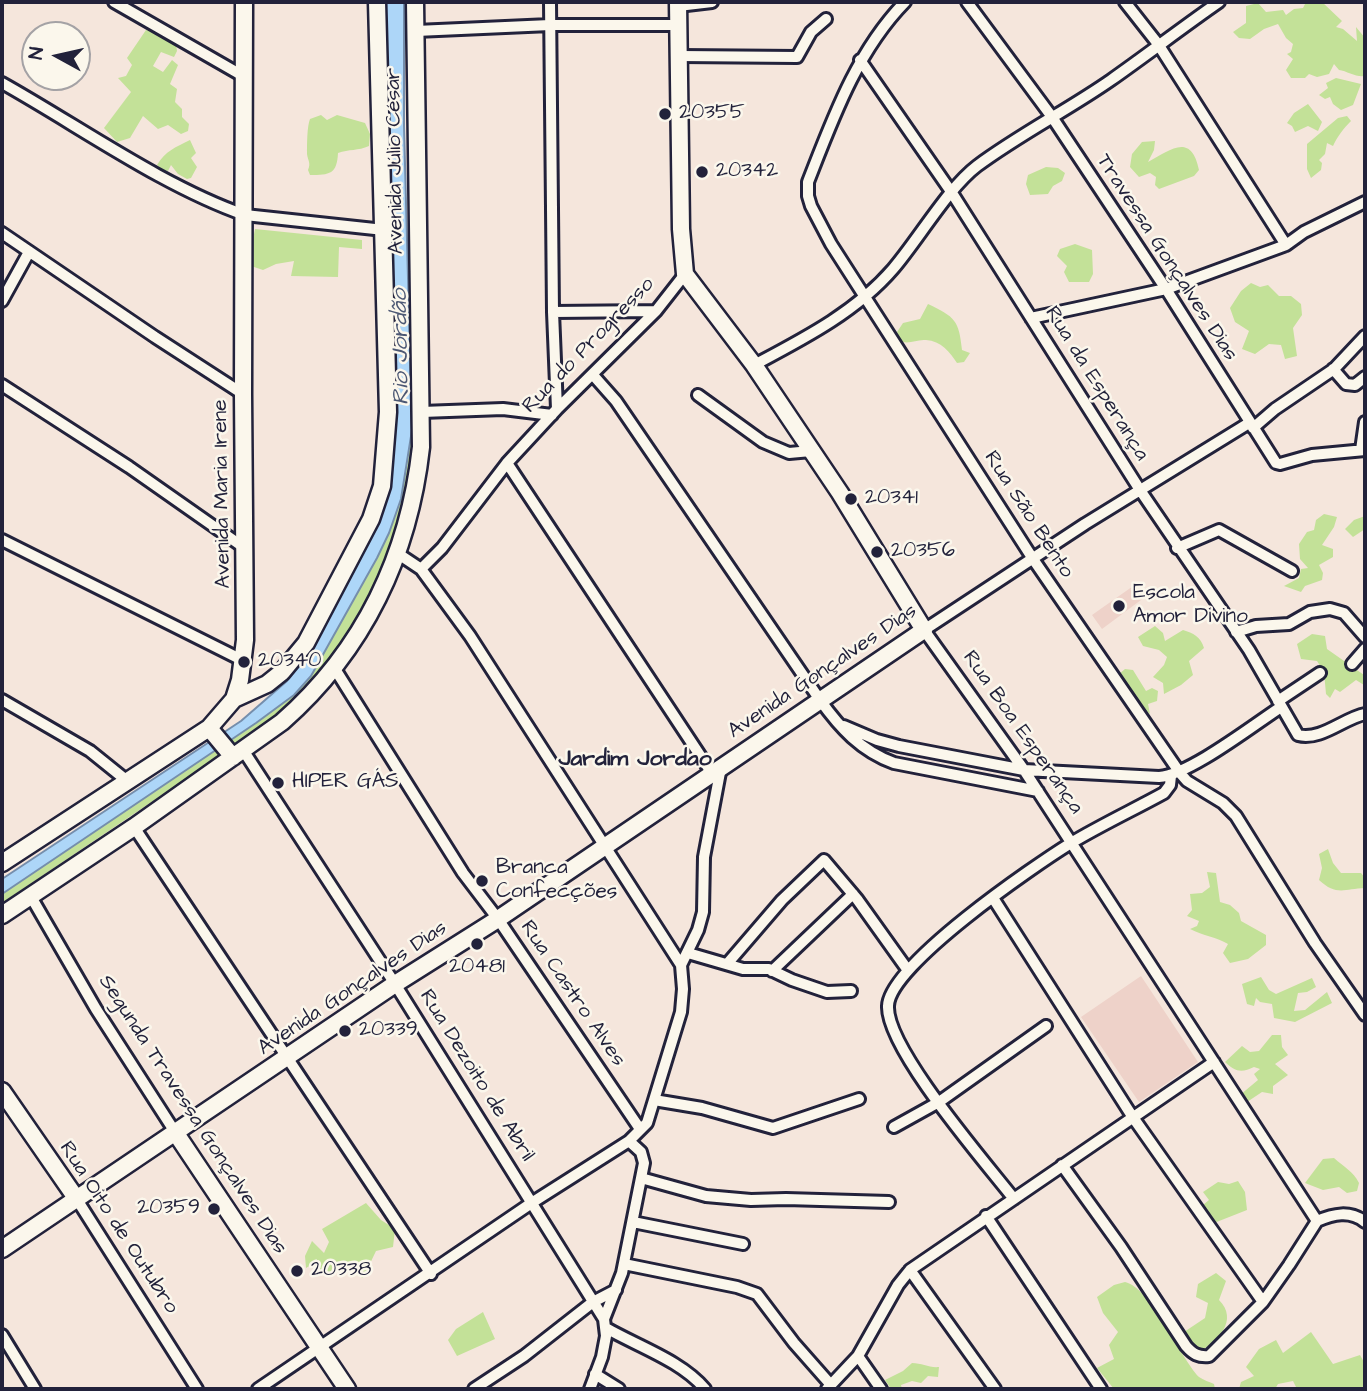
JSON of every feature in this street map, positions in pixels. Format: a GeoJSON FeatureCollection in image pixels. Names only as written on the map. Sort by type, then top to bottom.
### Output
{"type":"FeatureCollection","features":[{"type":"Feature","properties":{"kind":"street"},"geometry":{"type":"LineString","coordinates":[[114,2],[243,76]]}},
{"type":"Feature","properties":{"kind":"street","name":"Avenida Maria Irene"},"geometry":{"type":"LineString","coordinates":[[2,863],[126,780],[210,730],[234,699],[244,661],[246,549],[243,394],[244,2]]}},
{"type":"Feature","properties":{"kind":"street","name":"Avenida Júlio César"},"geometry":{"type":"LineString","coordinates":[[234,699],[267,684],[282,672],[306,643],[357,549],[379,500],[385,468],[388,412],[377,2]]}},
{"type":"Feature","properties":{"kind":"street","name":"Avenida Júlio César"},"geometry":{"type":"LineString","coordinates":[[2,915],[134,827],[302,705],[335,669],[376,602],[410,517],[418,477],[422,412],[415,2]]}},
{"type":"Feature","properties":{"kind":"street"},"geometry":{"type":"LineString","coordinates":[[422,412],[503,409],[555,412],[550,2]]}},
{"type":"Feature","properties":{"kind":"street"},"geometry":{"type":"LineString","coordinates":[[678,4],[712,2]]}},
{"type":"Feature","properties":{"kind":"street","name":"Rua São Bento"},"geometry":{"type":"LineString","coordinates":[[905,2],[891,16],[860,60],[808,182],[808,196],[831,244],[864,297],[1176,774],[1223,803],[1236,816],[1315,943],[1365,1015]]}},
{"type":"Feature","properties":{"kind":"street","name":"Travessa Gonçalves Dias"},"geometry":{"type":"LineString","coordinates":[[967,2],[1052,117],[1278,464],[1312,455],[1363,450]]}},
{"type":"Feature","properties":{"kind":"street"},"geometry":{"type":"LineString","coordinates":[[1125,2],[1158,44],[1286,245]]}},
{"type":"Feature","properties":{"kind":"street"},"geometry":{"type":"LineString","coordinates":[[754,365],[814,333],[864,297],[892,270],[975,167],[1112,79],[1219,2]]}},
{"type":"Feature","properties":{"kind":"street","name":"Rua do Progresso"},"geometry":{"type":"LineString","coordinates":[[421,569],[458,528],[507,463],[656,311],[685,274],[681,240],[678,4]]}},
{"type":"Feature","properties":{"kind":"street"},"geometry":{"type":"LineString","coordinates":[[680,56],[797,57],[811,32],[826,19]]}},
{"type":"Feature","properties":{"kind":"street"},"geometry":{"type":"LineString","coordinates":[[415,31],[550,25],[678,25]]}},
{"type":"Feature","properties":{"kind":"street","name":"Rua da Esperança"},"geometry":{"type":"LineString","coordinates":[[860,60],[952,193],[1177,548],[1249,650],[1295,731],[1303,736],[1331,729],[1365,714]]}},
{"type":"Feature","properties":{"kind":"street"},"geometry":{"type":"LineString","coordinates":[[2,83],[175,183],[219,205],[245,215],[384,230]]}},
{"type":"Feature","properties":{"kind":"street"},"geometry":{"type":"LineString","coordinates":[[1031,318],[1166,289],[1286,245],[1304,232],[1365,202]]}},
{"type":"Feature","properties":{"kind":"street"},"geometry":{"type":"LineString","coordinates":[[2,233],[243,394]]}},
{"type":"Feature","properties":{"kind":"street"},"geometry":{"type":"LineString","coordinates":[[2,301],[29,252]]}},
{"type":"Feature","properties":{"kind":"street","name":"Rua Boa Esperança"},"geometry":{"type":"LineString","coordinates":[[685,274],[754,365],[840,493],[924,630],[1024,769],[1317,1221]]}},
{"type":"Feature","properties":{"kind":"street"},"geometry":{"type":"LineString","coordinates":[[552,312],[656,311]]}},
{"type":"Feature","properties":{"kind":"street","name":"Avenida Gonçalves Dias"},"geometry":{"type":"LineString","coordinates":[[2,1249],[396,984],[498,919],[924,630],[1140,490],[1251,426],[1333,369],[1365,336]]}},
{"type":"Feature","properties":{"kind":"street"},"geometry":{"type":"LineString","coordinates":[[1333,369],[1340,379],[1351,385],[1365,377]]}},
{"type":"Feature","properties":{"kind":"street"},"geometry":{"type":"LineString","coordinates":[[593,374],[616,401],[820,700],[836,722],[859,744],[878,757],[894,763],[1038,791]]}},
{"type":"Feature","properties":{"kind":"street"},"geometry":{"type":"LineString","coordinates":[[2,385],[129,467],[246,549]]}},
{"type":"Feature","properties":{"kind":"street"},"geometry":{"type":"LineString","coordinates":[[698,395],[763,442],[789,453],[811,451]]}},
{"type":"Feature","properties":{"kind":"street"},"geometry":{"type":"LineString","coordinates":[[1363,450],[1365,422]]}},
{"type":"Feature","properties":{"kind":"street"},"geometry":{"type":"LineString","coordinates":[[507,463],[716,769],[704,857],[703,912],[681,965]]}},
{"type":"Feature","properties":{"kind":"street"},"geometry":{"type":"LineString","coordinates":[[1177,548],[1219,530],[1292,571]]}},
{"type":"Feature","properties":{"kind":"street"},"geometry":{"type":"LineString","coordinates":[[2,540],[244,661]]}},
{"type":"Feature","properties":{"kind":"street"},"geometry":{"type":"LineString","coordinates":[[258,1389],[635,1135],[647,1123],[681,1012],[681,965],[470,636],[421,569],[397,553]]}},
{"type":"Feature","properties":{"kind":"street"},"geometry":{"type":"LineString","coordinates":[[1236,632],[1256,626],[1289,624],[1310,612],[1330,609],[1344,613],[1365,637]]}},
{"type":"Feature","properties":{"kind":"street"},"geometry":{"type":"LineString","coordinates":[[1352,664],[1365,649]]}},
{"type":"Feature","properties":{"kind":"street","name":"Rua Castro Alves"},"geometry":{"type":"LineString","coordinates":[[335,669],[463,873],[498,919],[635,1135],[643,1157],[641,1178]]}},
{"type":"Feature","properties":{"kind":"street"},"geometry":{"type":"LineString","coordinates":[[1014,1199],[914,1069],[892,1030],[887,1005],[894,986],[907,969],[993,898],[1072,843],[1164,793],[1176,774],[1320,673]]}},
{"type":"Feature","properties":{"kind":"street"},"geometry":{"type":"LineString","coordinates":[[2,700],[90,751],[126,780]]}},
{"type":"Feature","properties":{"kind":"street"},"geometry":{"type":"LineString","coordinates":[[836,722],[877,740],[899,746],[1024,769],[1176,774]]}},
{"type":"Feature","properties":{"kind":"street"},"geometry":{"type":"LineString","coordinates":[[210,730],[235,753]]}},
{"type":"Feature","properties":{"kind":"street","name":"Rua Dezoito de Abril"},"geometry":{"type":"LineString","coordinates":[[235,753],[396,984],[533,1202],[605,1324]]}},
{"type":"Feature","properties":{"kind":"street"},"geometry":{"type":"LineString","coordinates":[[134,827],[431,1274]]}},
{"type":"Feature","properties":{"kind":"street"},"geometry":{"type":"LineString","coordinates":[[727,964],[782,900],[824,860],[907,969]]}},
{"type":"Feature","properties":{"kind":"street"},"geometry":{"type":"LineString","coordinates":[[772,971],[852,894]]}},
{"type":"Feature","properties":{"kind":"street","name":"Segunda Travessa Gonçalves Dias"},"geometry":{"type":"LineString","coordinates":[[30,895],[96,1009],[347,1389]]}},
{"type":"Feature","properties":{"kind":"street"},"geometry":{"type":"LineString","coordinates":[[993,898],[1132,1116],[1263,1302]]}},
{"type":"Feature","properties":{"kind":"street"},"geometry":{"type":"LineString","coordinates":[[688,953],[743,969],[772,971],[827,992],[851,991]]}},
{"type":"Feature","properties":{"kind":"street"},"geometry":{"type":"LineString","coordinates":[[894,1126],[939,1102],[1046,1026]]}},
{"type":"Feature","properties":{"kind":"street"},"geometry":{"type":"LineString","coordinates":[[624,1264],[737,1287],[757,1294],[829,1387],[858,1356],[898,1284],[910,1270],[1214,1062]]}},
{"type":"Feature","properties":{"kind":"street","name":"Rua Oito de Outubro"},"geometry":{"type":"LineString","coordinates":[[2,1091],[76,1198],[197,1389]]}},
{"type":"Feature","properties":{"kind":"street"},"geometry":{"type":"LineString","coordinates":[[654,1100],[702,1108],[773,1128],[859,1099]]}},
{"type":"Feature","properties":{"kind":"street"},"geometry":{"type":"LineString","coordinates":[[1062,1165],[1193,1354],[1209,1356],[1263,1302],[1317,1221],[1329,1216],[1353,1214],[1365,1223]]}},
{"type":"Feature","properties":{"kind":"street"},"geometry":{"type":"LineString","coordinates":[[590,1389],[602,1357],[605,1324],[624,1264],[641,1178],[706,1196],[751,1200],[889,1202]]}},
{"type":"Feature","properties":{"kind":"street"},"geometry":{"type":"LineString","coordinates":[[986,1216],[1101,1389]]}},
{"type":"Feature","properties":{"kind":"street"},"geometry":{"type":"LineString","coordinates":[[633,1222],[743,1244]]}},
{"type":"Feature","properties":{"kind":"street"},"geometry":{"type":"LineString","coordinates":[[910,1270],[995,1389]]}},
{"type":"Feature","properties":{"kind":"street"},"geometry":{"type":"LineString","coordinates":[[474,1389],[524,1356],[593,1302],[616,1290]]}},
{"type":"Feature","properties":{"kind":"street"},"geometry":{"type":"LineString","coordinates":[[605,1324],[681,1368],[696,1378],[705,1389]]}},
{"type":"Feature","properties":{"kind":"street"},"geometry":{"type":"LineString","coordinates":[[2,1335],[35,1389]]}},
{"type":"Feature","properties":{"kind":"street"},"geometry":{"type":"LineString","coordinates":[[858,1356],[881,1389]]}},
{"type":"Feature","properties":{"kind":"street"},"geometry":{"type":"LineString","coordinates":[[596,1374],[619,1389]]}},
{"type":"Feature","properties":{"kind":"shaded area","name":"Escola Amor Divino"},"geometry":{"type":"Polygon","coordinates":[[[1136,584],[1145,597],[1102,629],[1092,615],[1136,584]]]}},
{"type":"Feature","properties":{"kind":"shaded area"},"geometry":{"type":"Polygon","coordinates":[[[1141,976],[1198,1062],[1139,1102],[1081,1017],[1141,976]]]}},
{"type":"Feature","properties":{"kind":"green space"},"geometry":{"type":"Polygon","coordinates":[[[1306,2],[1322,2],[1342,21],[1336,27],[1343,29],[1357,41],[1356,27],[1365,38],[1365,76],[1339,70],[1334,64],[1329,74],[1291,78],[1286,70],[1293,59],[1287,54],[1291,52],[1293,44],[1278,24],[1264,29],[1250,39],[1239,38],[1233,32],[1246,23],[1246,6],[1258,3],[1266,12],[1283,10],[1286,15],[1294,9],[1303,8],[1306,2]]]}},
{"type":"Feature","properties":{"kind":"green space"},"geometry":{"type":"Polygon","coordinates":[[[146,30],[175,37],[177,51],[174,57],[161,52],[153,66],[163,72],[172,60],[178,65],[170,84],[177,89],[175,102],[182,109],[182,117],[189,124],[188,131],[181,134],[168,125],[158,129],[143,116],[130,138],[117,142],[104,128],[131,92],[118,78],[126,76],[132,65],[127,58],[146,30]]]}},
{"type":"Feature","properties":{"kind":"green space"},"geometry":{"type":"Polygon","coordinates":[[[1336,78],[1361,84],[1353,105],[1341,110],[1333,104],[1330,97],[1325,99],[1319,95],[1328,88],[1326,83],[1336,78]]]}},
{"type":"Feature","properties":{"kind":"green space"},"geometry":{"type":"Polygon","coordinates":[[[1308,104],[1322,122],[1318,131],[1308,126],[1295,132],[1287,123],[1294,113],[1308,104]]]}},
{"type":"Feature","properties":{"kind":"green space"},"geometry":{"type":"Polygon","coordinates":[[[321,115],[327,120],[337,115],[365,123],[370,134],[369,146],[338,153],[336,165],[331,172],[310,175],[307,154],[308,126],[310,119],[321,115]]]}},
{"type":"Feature","properties":{"kind":"green space"},"geometry":{"type":"Polygon","coordinates":[[[1347,116],[1351,121],[1333,146],[1327,143],[1325,154],[1319,160],[1322,163],[1321,170],[1311,178],[1307,169],[1307,144],[1338,118],[1347,116]]]}},
{"type":"Feature","properties":{"kind":"green space"},"geometry":{"type":"Polygon","coordinates":[[[190,140],[196,153],[191,158],[197,167],[191,178],[187,179],[178,174],[171,165],[168,171],[157,165],[167,153],[190,140]]]}},
{"type":"Feature","properties":{"kind":"green space"},"geometry":{"type":"Polygon","coordinates":[[[1155,141],[1148,162],[1171,149],[1185,147],[1191,151],[1199,170],[1194,176],[1159,189],[1155,185],[1156,177],[1150,173],[1139,177],[1130,167],[1132,154],[1142,142],[1155,141]]]}},
{"type":"Feature","properties":{"kind":"green space"},"geometry":{"type":"Polygon","coordinates":[[[1046,167],[1058,168],[1065,173],[1062,181],[1053,186],[1048,194],[1030,195],[1026,184],[1028,175],[1046,167]]]}},
{"type":"Feature","properties":{"kind":"green space"},"geometry":{"type":"Polygon","coordinates":[[[255,229],[362,240],[362,249],[339,247],[338,277],[291,276],[294,261],[276,264],[263,270],[248,265],[255,229]]]}},
{"type":"Feature","properties":{"kind":"green space"},"geometry":{"type":"Polygon","coordinates":[[[1075,244],[1092,250],[1093,274],[1089,282],[1069,282],[1064,272],[1067,266],[1057,256],[1060,249],[1075,244]]]}},
{"type":"Feature","properties":{"kind":"green space"},"geometry":{"type":"Polygon","coordinates":[[[1251,283],[1260,287],[1268,285],[1279,296],[1291,296],[1301,304],[1302,315],[1293,328],[1297,356],[1285,359],[1281,345],[1269,344],[1255,354],[1242,349],[1249,331],[1235,322],[1230,308],[1241,291],[1251,283]]]}},
{"type":"Feature","properties":{"kind":"green space"},"geometry":{"type":"Polygon","coordinates":[[[928,304],[954,321],[962,350],[970,353],[964,362],[957,363],[936,342],[899,341],[897,332],[903,323],[920,319],[928,304]]]}},
{"type":"Feature","properties":{"kind":"green space"},"geometry":{"type":"Polygon","coordinates":[[[412,433],[415,433],[410,480],[399,531],[383,576],[360,620],[333,660],[288,708],[230,747],[226,743],[294,695],[311,676],[389,533],[401,499],[412,433]]]}},
{"type":"Feature","properties":{"kind":"green space"},"geometry":{"type":"Polygon","coordinates":[[[1324,514],[1337,517],[1322,545],[1333,549],[1333,557],[1319,565],[1323,573],[1322,580],[1305,586],[1301,592],[1284,586],[1299,578],[1301,569],[1308,568],[1300,559],[1299,544],[1307,532],[1314,530],[1316,520],[1324,514]]]}},
{"type":"Feature","properties":{"kind":"green space"},"geometry":{"type":"Polygon","coordinates":[[[1365,516],[1365,529],[1353,537],[1345,529],[1354,520],[1365,516]]]}},
{"type":"Feature","properties":{"kind":"green space"},"geometry":{"type":"Polygon","coordinates":[[[1155,626],[1163,633],[1165,641],[1183,630],[1196,636],[1204,648],[1189,661],[1193,675],[1164,694],[1163,683],[1153,677],[1164,665],[1167,657],[1159,650],[1143,646],[1138,637],[1155,626]]]}},
{"type":"Feature","properties":{"kind":"green space"},"geometry":{"type":"Polygon","coordinates":[[[1312,634],[1325,636],[1327,649],[1364,675],[1364,685],[1356,680],[1340,692],[1335,689],[1330,698],[1326,694],[1324,672],[1317,661],[1301,659],[1297,644],[1312,634]]]}},
{"type":"Feature","properties":{"kind":"green space"},"geometry":{"type":"Polygon","coordinates":[[[1125,669],[1133,670],[1146,691],[1152,688],[1158,691],[1157,701],[1148,704],[1150,714],[1138,705],[1137,696],[1119,674],[1125,669]]]}},
{"type":"Feature","properties":{"kind":"green space"},"geometry":{"type":"Polygon","coordinates":[[[218,748],[221,755],[2,903],[2,894],[218,748]]]}},
{"type":"Feature","properties":{"kind":"green space"},"geometry":{"type":"Polygon","coordinates":[[[1328,849],[1333,863],[1341,873],[1361,873],[1365,878],[1365,888],[1335,890],[1319,880],[1322,868],[1319,854],[1328,849]]]}},
{"type":"Feature","properties":{"kind":"green space"},"geometry":{"type":"Polygon","coordinates":[[[1207,872],[1216,873],[1220,902],[1230,905],[1239,913],[1241,921],[1266,935],[1266,945],[1248,959],[1230,963],[1223,953],[1228,944],[1190,929],[1197,926],[1199,921],[1187,916],[1192,910],[1190,894],[1202,893],[1210,887],[1207,872]]]}},
{"type":"Feature","properties":{"kind":"green space"},"geometry":{"type":"Polygon","coordinates":[[[1261,977],[1269,990],[1276,994],[1312,978],[1316,987],[1298,993],[1294,1011],[1305,1010],[1327,992],[1332,1003],[1295,1022],[1274,1018],[1272,1004],[1260,1002],[1256,998],[1254,1006],[1247,1004],[1242,984],[1261,977]]]}},
{"type":"Feature","properties":{"kind":"green space"},"geometry":{"type":"Polygon","coordinates":[[[1272,1035],[1281,1035],[1282,1047],[1288,1055],[1275,1064],[1288,1075],[1273,1086],[1273,1094],[1262,1092],[1244,1104],[1240,1095],[1258,1080],[1254,1074],[1260,1069],[1254,1067],[1239,1070],[1225,1062],[1242,1046],[1250,1052],[1259,1051],[1272,1035]]]}},
{"type":"Feature","properties":{"kind":"green space"},"geometry":{"type":"Polygon","coordinates":[[[1334,1158],[1357,1179],[1357,1191],[1347,1193],[1339,1187],[1323,1190],[1305,1183],[1323,1159],[1334,1158]]]}},
{"type":"Feature","properties":{"kind":"green space"},"geometry":{"type":"Polygon","coordinates":[[[1238,1181],[1245,1192],[1247,1210],[1214,1223],[1203,1205],[1209,1200],[1203,1192],[1218,1182],[1229,1184],[1238,1181]]]}},
{"type":"Feature","properties":{"kind":"green space"},"geometry":{"type":"Polygon","coordinates":[[[366,1203],[381,1220],[395,1229],[393,1247],[376,1251],[363,1278],[339,1267],[328,1275],[311,1265],[306,1268],[305,1256],[312,1241],[324,1253],[329,1242],[322,1229],[366,1203]]]}},
{"type":"Feature","properties":{"kind":"green space"},"geometry":{"type":"Polygon","coordinates":[[[1216,1273],[1226,1281],[1219,1300],[1225,1308],[1226,1323],[1219,1336],[1198,1352],[1189,1344],[1184,1332],[1205,1318],[1208,1303],[1196,1297],[1198,1284],[1216,1273]]]}},
{"type":"Feature","properties":{"kind":"green space"},"geometry":{"type":"Polygon","coordinates":[[[1125,1282],[1144,1296],[1191,1367],[1199,1377],[1214,1384],[1215,1389],[1114,1389],[1097,1368],[1114,1359],[1109,1345],[1118,1332],[1103,1313],[1097,1297],[1114,1285],[1125,1282]]]}},
{"type":"Feature","properties":{"kind":"green space"},"geometry":{"type":"Polygon","coordinates":[[[483,1312],[495,1339],[457,1356],[448,1340],[456,1329],[483,1312]]]}},
{"type":"Feature","properties":{"kind":"green space"},"geometry":{"type":"Polygon","coordinates":[[[1311,1332],[1333,1364],[1360,1355],[1365,1364],[1365,1389],[1297,1389],[1293,1381],[1278,1384],[1275,1389],[1239,1389],[1241,1382],[1254,1376],[1246,1367],[1259,1349],[1276,1340],[1283,1353],[1311,1332]]]}},
{"type":"Feature","properties":{"kind":"green space"},"geometry":{"type":"Polygon","coordinates":[[[912,1363],[939,1367],[938,1377],[928,1376],[921,1383],[912,1381],[901,1385],[902,1389],[891,1389],[885,1380],[912,1363]]]}},
{"type":"Feature","properties":{"kind":"water","name":"Rio Jordão"},"geometry":{"type":"Polygon","coordinates":[[[384,2],[404,2],[404,126],[412,430],[401,499],[389,533],[311,676],[294,695],[2,894],[2,879],[241,721],[287,681],[321,631],[374,532],[390,487],[396,414],[384,2]]]}},
{"type":"Feature","properties":{"kind":"place","name":"20355"},"geometry":{"type":"Point","coordinates":[665,114]}},
{"type":"Feature","properties":{"kind":"place","name":"20342"},"geometry":{"type":"Point","coordinates":[702,172]}},
{"type":"Feature","properties":{"kind":"place","name":"20341"},"geometry":{"type":"Point","coordinates":[851,499]}},
{"type":"Feature","properties":{"kind":"place","name":"20356"},"geometry":{"type":"Point","coordinates":[877,552]}},
{"type":"Feature","properties":{"kind":"place","name":"Escola Amor Divino"},"geometry":{"type":"Point","coordinates":[1119,606]}},
{"type":"Feature","properties":{"kind":"place","name":"20340"},"geometry":{"type":"Point","coordinates":[244,662]}},
{"type":"Feature","properties":{"kind":"place","name":"HIPER GÁS"},"geometry":{"type":"Point","coordinates":[278,783]}},
{"type":"Feature","properties":{"kind":"place","name":"Branca Confecções"},"geometry":{"type":"Point","coordinates":[482,881]}},
{"type":"Feature","properties":{"kind":"place","name":"20481"},"geometry":{"type":"Point","coordinates":[477,944]}},
{"type":"Feature","properties":{"kind":"place","name":"20339"},"geometry":{"type":"Point","coordinates":[345,1031]}},
{"type":"Feature","properties":{"kind":"place","name":"20359"},"geometry":{"type":"Point","coordinates":[214,1209]}},
{"type":"Feature","properties":{"kind":"place","name":"20338"},"geometry":{"type":"Point","coordinates":[297,1271]}},
{"type":"Feature","properties":{"kind":"district","name":"Jardim Jordao"},"geometry":{"type":"Point","coordinates":[635,760]}}]}
